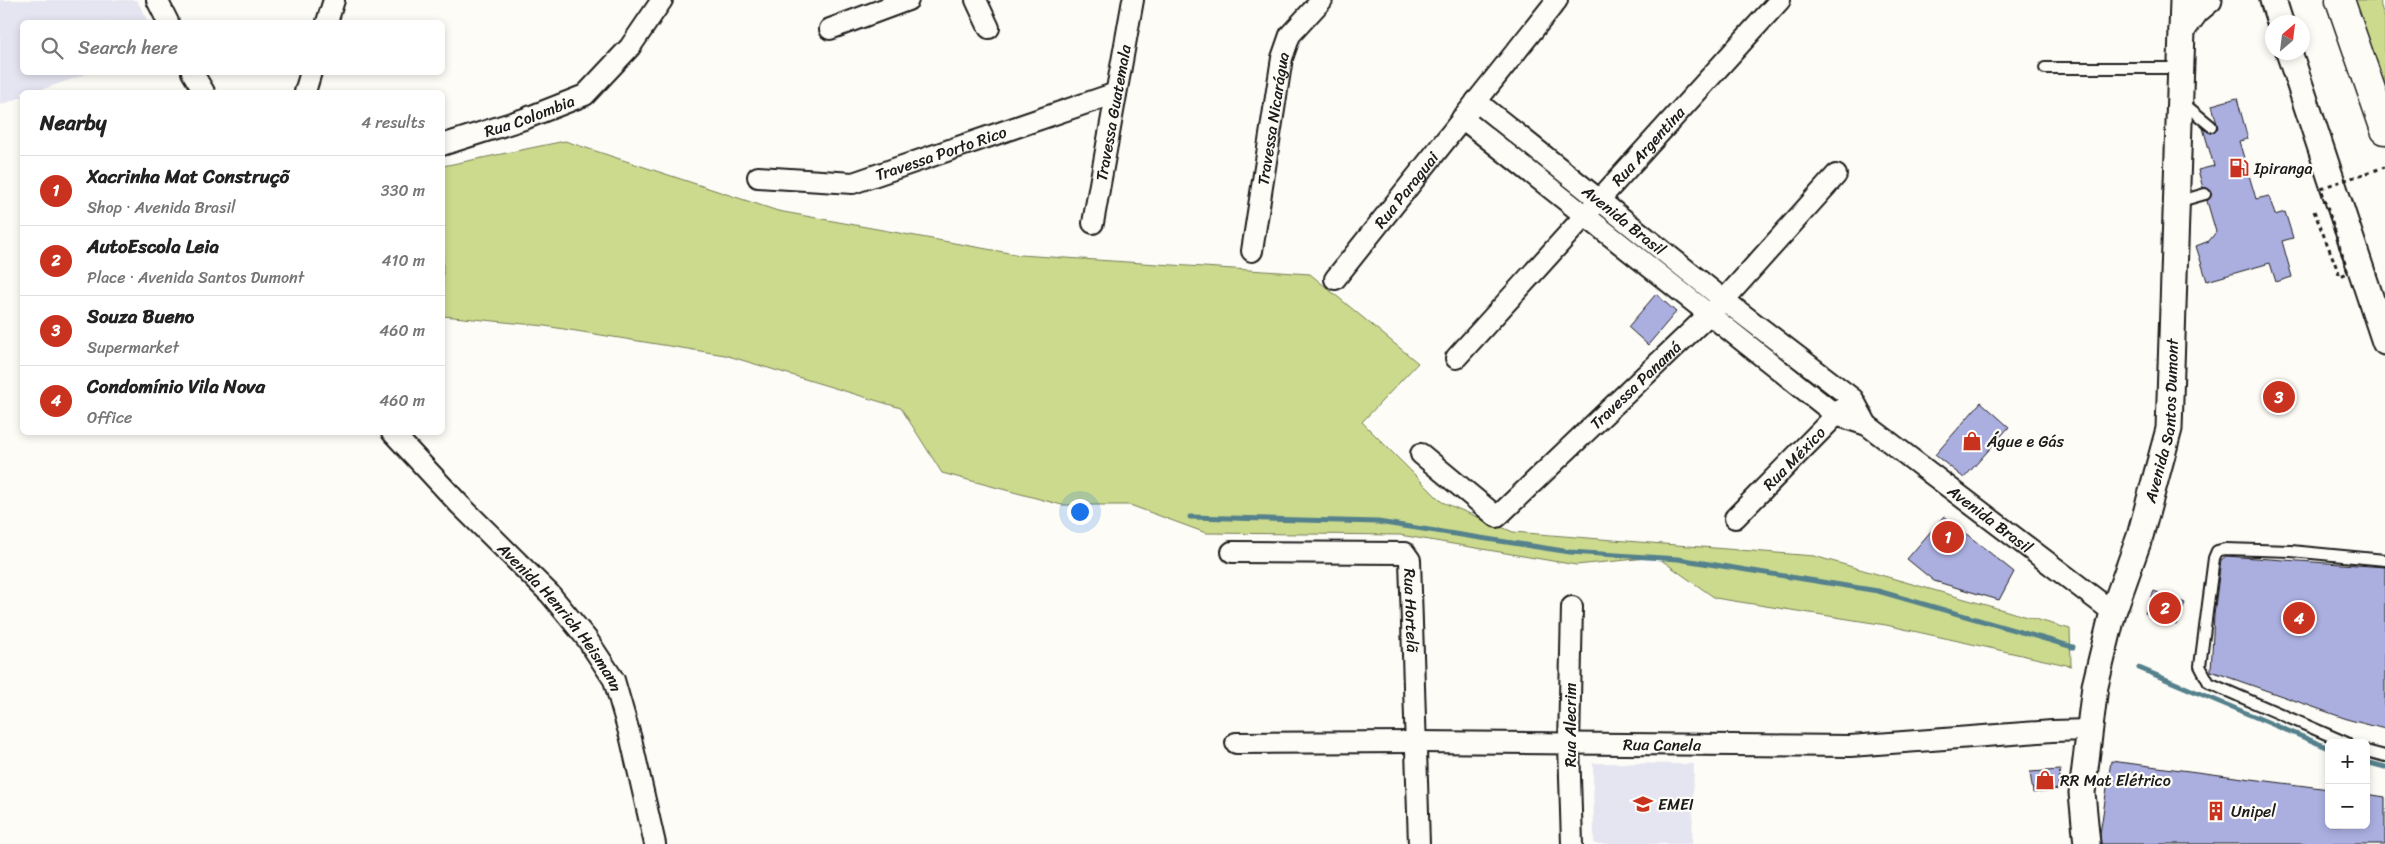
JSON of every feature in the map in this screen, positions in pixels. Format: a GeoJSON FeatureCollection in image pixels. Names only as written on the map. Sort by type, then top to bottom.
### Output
{"type":"FeatureCollection","features":[{"type":"Feature","properties":{"kind":"highway"},"geometry":{"type":"LineString","coordinates":[[2340,0],[2385,130]]}},
{"type":"Feature","properties":{"kind":"street"},"geometry":{"type":"LineString","coordinates":[[157,0],[167,20]]}},
{"type":"Feature","properties":{"kind":"street"},"geometry":{"type":"LineString","coordinates":[[328,20],[334,0]]}},
{"type":"Feature","properties":{"kind":"street","name":"Rua Colombia"},"geometry":{"type":"LineString","coordinates":[[445,144],[524,119],[585,95],[630,47],[662,0]]}},
{"type":"Feature","properties":{"kind":"street"},"geometry":{"type":"LineString","coordinates":[[830,29],[908,0]]}},
{"type":"Feature","properties":{"kind":"street"},"geometry":{"type":"LineString","coordinates":[[976,0],[988,28]]}},
{"type":"Feature","properties":{"kind":"street","name":"Travessa Guatemala"},"geometry":{"type":"LineString","coordinates":[[1093,224],[1133,0]]}},
{"type":"Feature","properties":{"kind":"street","name":"Travessa Nicarágua"},"geometry":{"type":"LineString","coordinates":[[1252,251],[1282,58],[1290,35],[1322,0]]}},
{"type":"Feature","properties":{"kind":"street"},"geometry":{"type":"LineString","coordinates":[[1476,100],[1557,0]]}},
{"type":"Feature","properties":{"kind":"street","name":"Rua Argentina"},"geometry":{"type":"LineString","coordinates":[[1456,358],[1780,0]]}},
{"type":"Feature","properties":{"kind":"street","name":"Avenida Santos Dumont"},"geometry":{"type":"LineString","coordinates":[[2087,844],[2082,793],[2095,686],[2114,612],[2140,536],[2169,428],[2183,0]]}},
{"type":"Feature","properties":{"kind":"street"},"geometry":{"type":"LineString","coordinates":[[2182,30],[2196,11],[2209,0]]}},
{"type":"Feature","properties":{"kind":"street"},"geometry":{"type":"LineString","coordinates":[[2273,0],[2278,15]]}},
{"type":"Feature","properties":{"kind":"street"},"geometry":{"type":"LineString","coordinates":[[2292,60],[2385,342]]}},
{"type":"Feature","properties":{"kind":"street"},"geometry":{"type":"LineString","coordinates":[[194,75],[203,90]]}},
{"type":"Feature","properties":{"kind":"street"},"geometry":{"type":"LineString","coordinates":[[306,90],[310,75]]}},
{"type":"Feature","properties":{"kind":"street","name":"Travessa Porto Rico"},"geometry":{"type":"LineString","coordinates":[[758,176],[853,183],[1116,93]]}},
{"type":"Feature","properties":{"kind":"street","name":"Rua Paraguai"},"geometry":{"type":"LineString","coordinates":[[1335,279],[1476,100]]}},
{"type":"Feature","properties":{"kind":"street","name":"Avenida Brasil"},"geometry":{"type":"LineString","coordinates":[[1476,100],[1600,199],[1717,307],[1760,354],[1836,415],[1867,425],[2114,612]]}},
{"type":"Feature","properties":{"kind":"street","name":"Avenida Brasil"},"geometry":{"type":"LineString","coordinates":[[1462,118],[1586,214],[1717,307],[1772,338],[1853,399],[1867,425]]}},
{"type":"Feature","properties":{"kind":"street","name":"Travessa Panamá"},"geometry":{"type":"LineString","coordinates":[[1420,454],[1497,517],[1717,307],[1836,174]]}},
{"type":"Feature","properties":{"kind":"street"},"geometry":{"type":"LineString","coordinates":[[1760,354],[1772,338]]}},
{"type":"Feature","properties":{"kind":"street","name":"Rua México"},"geometry":{"type":"LineString","coordinates":[[1735,518],[1853,399]]}},
{"type":"Feature","properties":{"kind":"street","name":"Avenida Henrich Heismann"},"geometry":{"type":"LineString","coordinates":[[395,435],[460,505],[550,594],[587,639],[614,680],[631,738],[656,844]]}},
{"type":"Feature","properties":{"kind":"street","name":"Rua Hortelã"},"geometry":{"type":"LineString","coordinates":[[1232,552],[1405,553],[1410,560],[1419,844]]}},
{"type":"Feature","properties":{"kind":"street","name":"Rua Alecrim"},"geometry":{"type":"LineString","coordinates":[[1572,607],[1569,744],[1572,844]]}},
{"type":"Feature","properties":{"kind":"street","name":"Rua Canela"},"geometry":{"type":"LineString","coordinates":[[1236,743],[1416,742],[1850,746],[2052,730],[2089,730]]}},
{"type":"Feature","properties":{"kind":"lane"},"geometry":{"type":"LineString","coordinates":[[2045,68],[2180,68]]}},
{"type":"Feature","properties":{"kind":"lane"},"geometry":{"type":"LineString","coordinates":[[2180,100],[2211,126]]}},
{"type":"Feature","properties":{"kind":"lane"},"geometry":{"type":"LineString","coordinates":[[2176,202],[2205,194]]}},
{"type":"Feature","properties":{"kind":"lane"},"geometry":{"type":"LineString","coordinates":[[2338,739],[2209,683],[2203,675],[2200,666],[2214,558],[2217,551],[2225,549],[2291,551],[2385,560]]}},
{"type":"Feature","properties":{"kind":"lane"},"geometry":{"type":"LineString","coordinates":[[2370,752],[2385,756]]}},
{"type":"Feature","properties":{"kind":"path"},"geometry":{"type":"LineString","coordinates":[[2314,211],[2340,276],[2348,273],[2322,188],[2385,166]]}},
{"type":"Feature","properties":{"kind":"shaded area"},"geometry":{"type":"Polygon","coordinates":[[[0,0],[137,0],[147,20],[20,20],[20,75],[83,75],[41,90],[20,90],[20,98],[0,105],[0,0]]]}},
{"type":"Feature","properties":{"kind":"shaded area","name":"EMEI"},"geometry":{"type":"Polygon","coordinates":[[[1593,763],[1694,764],[1692,844],[1594,844],[1593,763]]]}},
{"type":"Feature","properties":{"kind":"green space"},"geometry":{"type":"Polygon","coordinates":[[[2350,0],[2379,0],[2385,19],[2385,99],[2350,0]]]}},
{"type":"Feature","properties":{"kind":"green space"},"geometry":{"type":"Polygon","coordinates":[[[565,141],[778,211],[1020,255],[1310,274],[1418,363],[1362,422],[1442,502],[1513,532],[1814,556],[2070,629],[2071,666],[1886,625],[1715,598],[1657,557],[1576,565],[1400,535],[1206,533],[1130,505],[1062,505],[942,473],[901,408],[725,355],[545,326],[445,316],[445,166],[565,141]]]}},
{"type":"Feature","properties":{"kind":"building"},"geometry":{"type":"Polygon","coordinates":[[[2237,98],[2248,139],[2239,141],[2256,199],[2269,196],[2275,215],[2285,212],[2293,238],[2282,241],[2292,277],[2276,282],[2270,263],[2207,281],[2196,246],[2209,241],[2216,232],[2207,201],[2211,196],[2211,192],[2207,188],[2203,188],[2198,170],[2214,166],[2203,128],[2210,133],[2218,128],[2212,105],[2237,98]]]}},
{"type":"Feature","properties":{"kind":"building"},"geometry":{"type":"Polygon","coordinates":[[[1656,294],[1676,312],[1648,345],[1628,327],[1656,294]]]}},
{"type":"Feature","properties":{"kind":"building","name":"Águe e Gás"},"geometry":{"type":"Polygon","coordinates":[[[1981,402],[2009,427],[1964,478],[1935,455],[1981,402]]]}},
{"type":"Feature","properties":{"kind":"building"},"geometry":{"type":"Polygon","coordinates":[[[1944,516],[2014,572],[1999,600],[1934,581],[1907,559],[1944,516]]]}},
{"type":"Feature","properties":{"kind":"building"},"geometry":{"type":"Polygon","coordinates":[[[2226,556],[2385,567],[2385,729],[2350,720],[2211,671],[2214,615],[2221,560],[2226,556]]]}},
{"type":"Feature","properties":{"kind":"building"},"geometry":{"type":"Polygon","coordinates":[[[2154,591],[2185,603],[2176,625],[2145,613],[2154,591]]]}},
{"type":"Feature","properties":{"kind":"building","name":"Unipel"},"geometry":{"type":"Polygon","coordinates":[[[2111,761],[2325,788],[2325,829],[2370,829],[2370,795],[2385,797],[2385,844],[2101,844],[2100,834],[2111,761]]]}},
{"type":"Feature","properties":{"kind":"building","name":"RR Mat Elétrico"},"geometry":{"type":"Polygon","coordinates":[[[2060,770],[2058,789],[2033,793],[2030,772],[2060,770]]]}},
{"type":"Feature","properties":{"kind":"waterway"},"geometry":{"type":"LineString","coordinates":[[1190,517],[1378,522],[1570,552],[1678,559],[1878,591],[2073,647]]}},
{"type":"Feature","properties":{"kind":"waterway"},"geometry":{"type":"LineString","coordinates":[[2139,668],[2325,746]]}},
{"type":"Feature","properties":{"kind":"waterway"},"geometry":{"type":"LineString","coordinates":[[2370,763],[2385,767]]}},
{"type":"Feature","properties":{"kind":"place","name":"Ipiranga"},"geometry":{"type":"Point","coordinates":[2239,168]}},
{"type":"Feature","properties":{"kind":"place","name":"Souza Bueno"},"geometry":{"type":"Point","coordinates":[2279,397]}},
{"type":"Feature","properties":{"kind":"place","name":"Águe e Gás"},"geometry":{"type":"Point","coordinates":[1972,441]}},
{"type":"Feature","properties":{"kind":"place","name":"Xacrinha Mat Construçõ"},"geometry":{"type":"Point","coordinates":[1948,537]}},
{"type":"Feature","properties":{"kind":"place","name":"AutoEscola Leia"},"geometry":{"type":"Point","coordinates":[2165,608]}},
{"type":"Feature","properties":{"kind":"place","name":"Condomínio Vila Nova"},"geometry":{"type":"Point","coordinates":[2299,618]}},
{"type":"Feature","properties":{"kind":"place","name":"RR Mat Elétrico"},"geometry":{"type":"Point","coordinates":[2045,780]}},
{"type":"Feature","properties":{"kind":"place","name":"EMEI"},"geometry":{"type":"Point","coordinates":[1643,804]}},
{"type":"Feature","properties":{"kind":"place","name":"Unipel"},"geometry":{"type":"Point","coordinates":[2216,811]}}]}
